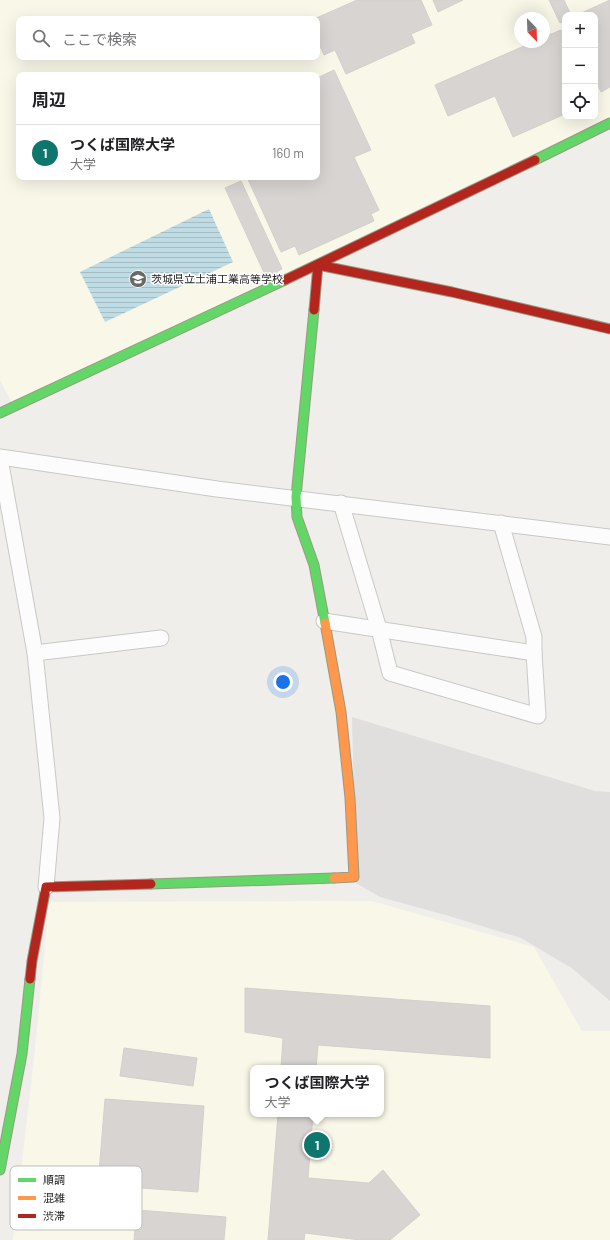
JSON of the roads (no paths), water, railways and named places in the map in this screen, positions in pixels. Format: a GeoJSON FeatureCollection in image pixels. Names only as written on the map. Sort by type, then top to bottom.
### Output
{"type":"FeatureCollection","features":[{"type":"Feature","properties":{"kind":"street"},"geometry":{"type":"LineString","coordinates":[[0,413],[318,265],[610,124]]}},
{"type":"Feature","properties":{"kind":"street"},"geometry":{"type":"LineString","coordinates":[[318,265],[452,292],[610,329]]}},
{"type":"Feature","properties":{"kind":"street"},"geometry":{"type":"LineString","coordinates":[[46,888],[354,877],[350,798],[341,712],[314,566],[297,518],[296,498],[318,265]]}},
{"type":"Feature","properties":{"kind":"street"},"geometry":{"type":"LineString","coordinates":[[0,1170],[22,1054],[32,961],[46,888],[52,818],[35,653],[0,458],[217,488],[610,537]]}},
{"type":"Feature","properties":{"kind":"street"},"geometry":{"type":"LineString","coordinates":[[341,503],[379,629],[390,673],[538,716],[534,637],[502,523]]}},
{"type":"Feature","properties":{"kind":"street"},"geometry":{"type":"LineString","coordinates":[[324,621],[534,653]]}},
{"type":"Feature","properties":{"kind":"street"},"geometry":{"type":"LineString","coordinates":[[35,653],[161,638]]}},
{"type":"Feature","properties":{"kind":"water"},"geometry":{"type":"Polygon","coordinates":[[[209,209],[233,262],[105,322],[80,272],[209,209]]]}},
{"type":"Feature","properties":{"kind":"place","name":"茨城県立土浦工業高等学校"},"geometry":{"type":"Point","coordinates":[138,279]}},
{"type":"Feature","properties":{"kind":"place","name":"つくば国際大学"},"geometry":{"type":"Point","coordinates":[317,1145]}}]}
